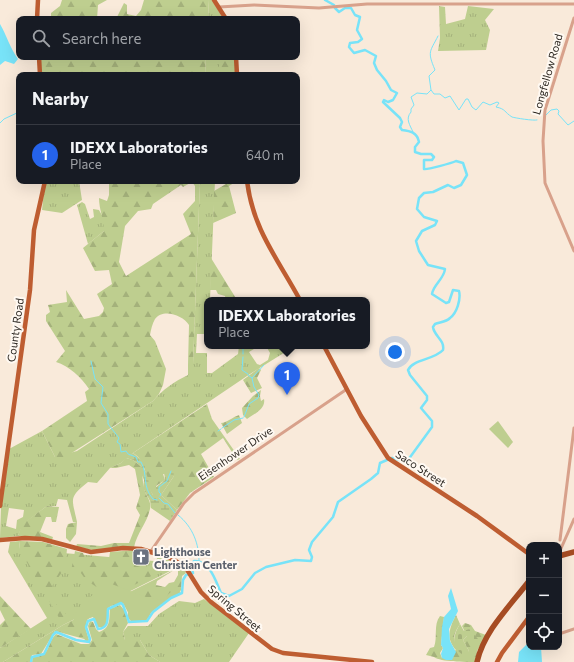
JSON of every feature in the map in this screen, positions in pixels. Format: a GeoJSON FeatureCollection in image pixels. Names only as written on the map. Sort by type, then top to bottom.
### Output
{"type":"FeatureCollection","features":[{"type":"Feature","properties":{"kind":"highway"},"geometry":{"type":"LineString","coordinates":[[562,555],[574,551]]}},
{"type":"Feature","properties":{"kind":"highway"},"geometry":{"type":"LineString","coordinates":[[562,555],[574,551]]}},
{"type":"Feature","properties":{"kind":"highway"},"geometry":{"type":"LineString","coordinates":[[478,662],[483,644],[488,634],[526,586]]}},
{"type":"Feature","properties":{"kind":"highway"},"geometry":{"type":"LineString","coordinates":[[478,662],[490,635],[526,589]]}},
{"type":"Feature","properties":{"kind":"main road"},"geometry":{"type":"LineString","coordinates":[[37,16],[38,0]]}},
{"type":"Feature","properties":{"kind":"main road"},"geometry":{"type":"LineString","coordinates":[[214,0],[224,16]]}},
{"type":"Feature","properties":{"kind":"main road"},"geometry":{"type":"LineString","coordinates":[[39,60],[40,72]]}},
{"type":"Feature","properties":{"kind":"main road"},"geometry":{"type":"LineString","coordinates":[[236,60],[237,72]]}},
{"type":"Feature","properties":{"kind":"main road","name":"County Road"},"geometry":{"type":"LineString","coordinates":[[0,512],[31,280],[34,230],[43,184]]}},
{"type":"Feature","properties":{"kind":"main road"},"geometry":{"type":"LineString","coordinates":[[249,184],[252,203],[264,239],[298,297]]}},
{"type":"Feature","properties":{"kind":"main road","name":"Saco Street"},"geometry":{"type":"LineString","coordinates":[[326,349],[380,448],[391,460],[462,506],[526,552]]}},
{"type":"Feature","properties":{"kind":"main road","name":"Spring Street"},"geometry":{"type":"LineString","coordinates":[[0,541],[42,539],[86,551],[127,548],[151,551],[178,562],[190,574],[201,592],[211,602],[272,649],[284,652],[372,662]]}},
{"type":"Feature","properties":{"kind":"main road"},"geometry":{"type":"LineString","coordinates":[[497,662],[526,621]]}},
{"type":"Feature","properties":{"kind":"street"},"geometry":{"type":"LineString","coordinates":[[219,7],[254,5],[317,8],[353,4],[574,4]]}},
{"type":"Feature","properties":{"kind":"street","name":"Longfellow Road"},"geometry":{"type":"LineString","coordinates":[[574,18],[545,110],[543,141],[545,183],[574,251]]}},
{"type":"Feature","properties":{"kind":"street","name":"Eisenhower Drive"},"geometry":{"type":"LineString","coordinates":[[151,551],[184,503],[194,493],[347,389]]}},
{"type":"Feature","properties":{"kind":"street"},"geometry":{"type":"LineString","coordinates":[[560,540],[574,428]]}},
{"type":"Feature","properties":{"kind":"street"},"geometry":{"type":"LineString","coordinates":[[562,545],[574,519]]}},
{"type":"Feature","properties":{"kind":"street"},"geometry":{"type":"LineString","coordinates":[[562,527],[567,533]]}},
{"type":"Feature","properties":{"kind":"street"},"geometry":{"type":"LineString","coordinates":[[562,633],[574,629]]}},
{"type":"Feature","properties":{"kind":"green space"},"geometry":{"type":"Polygon","coordinates":[[[62,0],[107,0],[98,5],[97,16],[51,16],[51,13],[60,6],[62,0]]]}},
{"type":"Feature","properties":{"kind":"green space"},"geometry":{"type":"Polygon","coordinates":[[[144,0],[209,0],[208,16],[136,16],[141,10],[144,0]]]}},
{"type":"Feature","properties":{"kind":"green space"},"geometry":{"type":"Polygon","coordinates":[[[209,0],[212,0],[221,16],[208,16],[209,0]]]}},
{"type":"Feature","properties":{"kind":"green space"},"geometry":{"type":"Polygon","coordinates":[[[124,3],[127,5],[127,14],[136,16],[118,16],[124,3]]]}},
{"type":"Feature","properties":{"kind":"green space"},"geometry":{"type":"Polygon","coordinates":[[[439,6],[445,7],[446,24],[465,19],[468,6],[494,9],[485,20],[490,30],[486,50],[438,51],[440,38],[439,6]]]}},
{"type":"Feature","properties":{"kind":"green space"},"geometry":{"type":"Polygon","coordinates":[[[40,60],[206,60],[205,72],[41,72],[40,60]]]}},
{"type":"Feature","properties":{"kind":"green space"},"geometry":{"type":"Polygon","coordinates":[[[206,60],[219,60],[219,72],[205,72],[206,60]]]}},
{"type":"Feature","properties":{"kind":"green space"},"geometry":{"type":"Polygon","coordinates":[[[219,60],[235,60],[236,72],[219,72],[219,60]]]}},
{"type":"Feature","properties":{"kind":"green space"},"geometry":{"type":"Polygon","coordinates":[[[45,184],[79,184],[82,200],[62,213],[42,210],[45,184]]]}},
{"type":"Feature","properties":{"kind":"green space"},"geometry":{"type":"Polygon","coordinates":[[[109,184],[188,184],[183,187],[181,185],[153,204],[151,209],[138,211],[125,226],[119,262],[126,276],[191,234],[183,214],[195,201],[195,186],[194,184],[200,184],[193,365],[188,365],[189,325],[182,318],[173,314],[168,313],[159,316],[154,321],[150,335],[155,341],[166,369],[163,385],[159,394],[153,401],[70,454],[67,459],[55,457],[42,431],[87,401],[85,392],[89,389],[74,372],[66,366],[56,362],[65,351],[46,321],[46,315],[50,312],[48,305],[67,302],[66,290],[84,319],[99,316],[103,312],[104,308],[97,294],[112,284],[109,270],[95,271],[83,248],[104,231],[99,198],[107,201],[109,195],[109,184]]]}},
{"type":"Feature","properties":{"kind":"green space"},"geometry":{"type":"Polygon","coordinates":[[[200,184],[215,184],[210,297],[204,297],[204,334],[197,334],[196,353],[207,353],[207,373],[212,373],[238,354],[239,349],[254,349],[249,352],[257,364],[260,365],[268,360],[270,353],[268,349],[290,349],[250,374],[133,453],[121,463],[110,468],[97,483],[88,482],[74,495],[73,503],[77,522],[73,522],[67,500],[58,499],[56,506],[47,506],[23,524],[18,536],[0,538],[1,507],[9,449],[42,431],[55,457],[77,451],[153,401],[169,386],[188,375],[188,365],[193,364],[200,184]],[[9,508],[6,526],[16,529],[17,520],[23,517],[24,510],[9,508]]]}},
{"type":"Feature","properties":{"kind":"green space"},"geometry":{"type":"Polygon","coordinates":[[[226,184],[232,184],[229,186],[236,213],[213,223],[214,191],[226,184]]]}},
{"type":"Feature","properties":{"kind":"green space"},"geometry":{"type":"Polygon","coordinates":[[[82,202],[85,204],[90,219],[94,217],[93,209],[99,210],[104,219],[104,231],[88,244],[77,205],[82,202]]]}},
{"type":"Feature","properties":{"kind":"green space"},"geometry":{"type":"Polygon","coordinates":[[[211,258],[235,297],[225,297],[218,294],[216,290],[210,290],[211,258]]]}},
{"type":"Feature","properties":{"kind":"green space"},"geometry":{"type":"Polygon","coordinates":[[[259,368],[261,370],[257,378],[262,388],[251,393],[243,380],[259,368]]]}},
{"type":"Feature","properties":{"kind":"green space"},"geometry":{"type":"Polygon","coordinates":[[[261,390],[261,401],[264,399],[263,406],[259,411],[247,419],[243,415],[242,408],[261,390]]]}},
{"type":"Feature","properties":{"kind":"green space"},"geometry":{"type":"Polygon","coordinates":[[[207,404],[212,419],[240,459],[237,460],[223,438],[201,454],[214,477],[190,493],[177,510],[161,495],[174,476],[163,474],[165,480],[156,486],[156,495],[153,495],[148,484],[142,462],[133,453],[207,404]]]}},
{"type":"Feature","properties":{"kind":"green space"},"geometry":{"type":"Polygon","coordinates":[[[239,415],[242,423],[227,434],[221,423],[239,415]]]}},
{"type":"Feature","properties":{"kind":"green space"},"geometry":{"type":"Polygon","coordinates":[[[498,421],[513,442],[508,448],[489,429],[498,421]]]}},
{"type":"Feature","properties":{"kind":"green space"},"geometry":{"type":"Polygon","coordinates":[[[133,453],[141,460],[145,467],[144,469],[153,495],[156,495],[156,487],[165,480],[164,471],[173,470],[174,476],[161,495],[177,510],[170,521],[151,508],[150,501],[143,488],[144,480],[140,471],[142,467],[133,460],[126,458],[133,453]]]}},
{"type":"Feature","properties":{"kind":"green space"},"geometry":{"type":"Polygon","coordinates":[[[126,458],[133,460],[142,467],[144,487],[150,506],[149,514],[137,537],[134,547],[93,550],[76,547],[77,544],[101,546],[114,543],[129,543],[140,515],[136,508],[140,495],[135,469],[129,465],[110,468],[121,463],[126,458]]]}},
{"type":"Feature","properties":{"kind":"green space"},"geometry":{"type":"Polygon","coordinates":[[[47,506],[59,507],[56,522],[52,522],[51,517],[46,517],[40,532],[53,537],[52,540],[18,536],[22,524],[47,506]]]}},
{"type":"Feature","properties":{"kind":"green space"},"geometry":{"type":"Polygon","coordinates":[[[77,522],[76,534],[70,542],[66,538],[66,529],[68,524],[77,522]]]}},
{"type":"Feature","properties":{"kind":"green space"},"geometry":{"type":"Polygon","coordinates":[[[20,541],[19,549],[176,563],[180,566],[63,625],[3,662],[0,662],[0,648],[47,618],[8,552],[10,542],[20,541]]]}},
{"type":"Feature","properties":{"kind":"green space"},"geometry":{"type":"Polygon","coordinates":[[[20,541],[43,542],[67,549],[65,568],[52,586],[52,597],[57,606],[66,614],[84,605],[98,588],[86,580],[78,569],[73,572],[71,571],[75,551],[83,553],[87,564],[103,558],[109,559],[110,552],[136,550],[135,565],[143,568],[155,563],[158,556],[176,563],[62,623],[19,549],[20,541]]]}},
{"type":"Feature","properties":{"kind":"green space"},"geometry":{"type":"Polygon","coordinates":[[[184,569],[186,573],[182,576],[181,590],[179,593],[170,597],[151,612],[147,620],[132,620],[123,602],[108,607],[107,622],[92,616],[87,620],[85,629],[88,640],[55,631],[41,654],[32,655],[30,662],[3,662],[63,625],[174,570],[157,581],[156,585],[165,587],[169,583],[174,582],[178,575],[178,571],[184,569]]]}},
{"type":"Feature","properties":{"kind":"green space"},"geometry":{"type":"Polygon","coordinates":[[[109,583],[146,597],[162,600],[173,590],[181,592],[153,611],[145,621],[131,621],[128,618],[128,612],[123,603],[112,605],[107,609],[107,622],[103,628],[98,627],[93,617],[87,619],[85,627],[89,640],[86,642],[72,616],[109,583]]]}},
{"type":"Feature","properties":{"kind":"green space"},"geometry":{"type":"Polygon","coordinates":[[[0,596],[31,629],[0,648],[0,625],[5,620],[0,610],[0,596]]]}},
{"type":"Feature","properties":{"kind":"green space"},"geometry":{"type":"Polygon","coordinates":[[[204,599],[249,633],[229,662],[160,662],[149,655],[140,640],[125,640],[123,632],[128,626],[148,626],[159,614],[179,601],[195,603],[204,599]]]}},
{"type":"Feature","properties":{"kind":"green space"},"geometry":{"type":"Polygon","coordinates":[[[120,605],[125,611],[128,623],[123,632],[125,640],[140,640],[149,655],[160,662],[32,662],[33,657],[43,655],[46,652],[56,634],[81,644],[89,644],[92,640],[88,626],[90,621],[93,622],[99,632],[103,630],[109,623],[110,609],[120,605]]]}},
{"type":"Feature","properties":{"kind":"green space"},"geometry":{"type":"Polygon","coordinates":[[[456,615],[460,624],[455,633],[454,639],[462,654],[469,651],[463,640],[467,636],[469,629],[465,632],[462,626],[465,623],[471,625],[475,631],[486,635],[477,651],[476,662],[447,661],[426,655],[430,648],[434,647],[436,627],[440,616],[444,617],[441,645],[443,648],[440,653],[442,658],[456,650],[451,642],[450,629],[456,615]]]}},
{"type":"Feature","properties":{"kind":"green space"},"geometry":{"type":"Polygon","coordinates":[[[460,624],[464,631],[469,629],[478,639],[473,643],[467,636],[463,640],[469,651],[465,656],[457,649],[454,641],[460,624]]]}},
{"type":"Feature","properties":{"kind":"water"},"geometry":{"type":"Polygon","coordinates":[[[0,24],[17,60],[14,64],[5,61],[0,65],[0,24]]]}},
{"type":"Feature","properties":{"kind":"water"},"geometry":{"type":"Polygon","coordinates":[[[451,588],[458,611],[449,629],[450,641],[456,652],[452,660],[446,660],[442,658],[441,654],[443,648],[441,645],[442,627],[444,617],[451,609],[448,596],[451,588]]]}},
{"type":"Feature","properties":{"kind":"water"},"geometry":{"type":"Polygon","coordinates":[[[526,645],[526,650],[541,650],[542,662],[518,662],[519,652],[526,645]]]}},
{"type":"Feature","properties":{"kind":"waterway"},"geometry":{"type":"LineString","coordinates":[[325,0],[334,5]]}},
{"type":"Feature","properties":{"kind":"waterway"},"geometry":{"type":"LineString","coordinates":[[335,8],[339,12],[345,8],[351,8],[355,15],[360,17],[357,30],[362,39],[358,42],[350,43],[349,47],[354,53],[365,50],[376,56],[374,63],[377,70],[391,90],[397,93],[393,100],[388,102],[384,100],[383,102],[400,118],[402,122],[400,127],[402,130],[417,136],[419,142],[415,147],[415,152],[421,154],[431,154],[434,157],[432,160],[424,160],[424,169],[445,165],[456,161],[463,163],[467,175],[461,185],[454,188],[448,185],[433,192],[424,193],[419,198],[417,209],[424,217],[437,221],[435,225],[422,231],[416,241],[419,251],[428,265],[445,269],[443,276],[434,288],[432,294],[446,303],[449,302],[453,290],[459,291],[459,298],[458,306],[452,316],[447,320],[435,324],[433,327],[442,343],[443,350],[434,356],[419,361],[408,370],[410,375],[427,396],[427,400],[421,408],[432,421],[432,427],[408,460],[404,461],[392,458]]}},
{"type":"Feature","properties":{"kind":"waterway"},"geometry":{"type":"LineString","coordinates":[[431,90],[429,76],[435,70],[430,52],[438,36]]}},
{"type":"Feature","properties":{"kind":"waterway"},"geometry":{"type":"LineString","coordinates":[[413,132],[408,120],[411,109],[414,105],[411,97],[417,93],[427,94],[431,90],[434,94],[440,94],[445,98],[450,96],[459,110],[466,99],[468,99],[472,107],[476,110],[483,102],[490,105],[497,102],[499,103],[496,107],[512,117],[537,120]]}},
{"type":"Feature","properties":{"kind":"waterway"},"geometry":{"type":"LineString","coordinates":[[546,115],[551,110],[557,109],[559,111],[558,114],[568,125],[574,121]]}},
{"type":"Feature","properties":{"kind":"waterway"},"geometry":{"type":"LineString","coordinates":[[0,123],[4,119],[16,113]]}},
{"type":"Feature","properties":{"kind":"waterway"},"geometry":{"type":"LineString","coordinates":[[243,349],[243,354]]}},
{"type":"Feature","properties":{"kind":"waterway"},"geometry":{"type":"LineString","coordinates":[[243,357],[242,370],[248,374]]}},
{"type":"Feature","properties":{"kind":"waterway"},"geometry":{"type":"LineString","coordinates":[[91,361],[95,379],[103,387],[101,403],[108,414],[108,424],[119,438],[117,442],[120,444],[121,452],[126,451],[128,454],[136,457],[138,462],[141,462],[147,490],[153,499],[157,500]]}},
{"type":"Feature","properties":{"kind":"waterway"},"geometry":{"type":"LineString","coordinates":[[244,417],[249,404],[258,398],[259,395],[254,387],[252,378],[264,365]]}},
{"type":"Feature","properties":{"kind":"waterway"},"geometry":{"type":"LineString","coordinates":[[248,375],[252,378]]}},
{"type":"Feature","properties":{"kind":"waterway"},"geometry":{"type":"LineString","coordinates":[[222,428],[234,420],[243,418]]}},
{"type":"Feature","properties":{"kind":"waterway"},"geometry":{"type":"LineString","coordinates":[[31,662],[32,657],[44,654],[56,632],[76,640],[89,642],[90,639],[86,627],[88,621],[94,619],[98,629],[104,627],[107,622],[108,609],[121,603],[129,622],[147,621],[153,612],[171,598],[182,593],[183,580],[186,575],[193,573],[191,565],[194,561],[204,564],[212,572],[221,593],[229,596],[242,589],[255,573],[266,567],[295,560],[311,561],[312,557],[309,550],[312,542],[333,517],[338,502],[371,479],[378,473],[380,463],[387,460]]}},
{"type":"Feature","properties":{"kind":"waterway"},"geometry":{"type":"LineString","coordinates":[[160,496],[161,494],[159,492],[159,487],[167,481],[171,471]]}},
{"type":"Feature","properties":{"kind":"waterway"},"geometry":{"type":"LineString","coordinates":[[159,498],[164,503],[168,504],[175,513]]}},
{"type":"Feature","properties":{"kind":"waterway"},"geometry":{"type":"LineString","coordinates":[[178,515],[188,525],[194,536],[198,548],[199,561]]}},
{"type":"Feature","properties":{"kind":"place","name":"IDEXX Laboratories"},"geometry":{"type":"Point","coordinates":[287,395]}},
{"type":"Feature","properties":{"kind":"place","name":"Lighthouse Christian Center"},"geometry":{"type":"Point","coordinates":[141,557]}}]}
